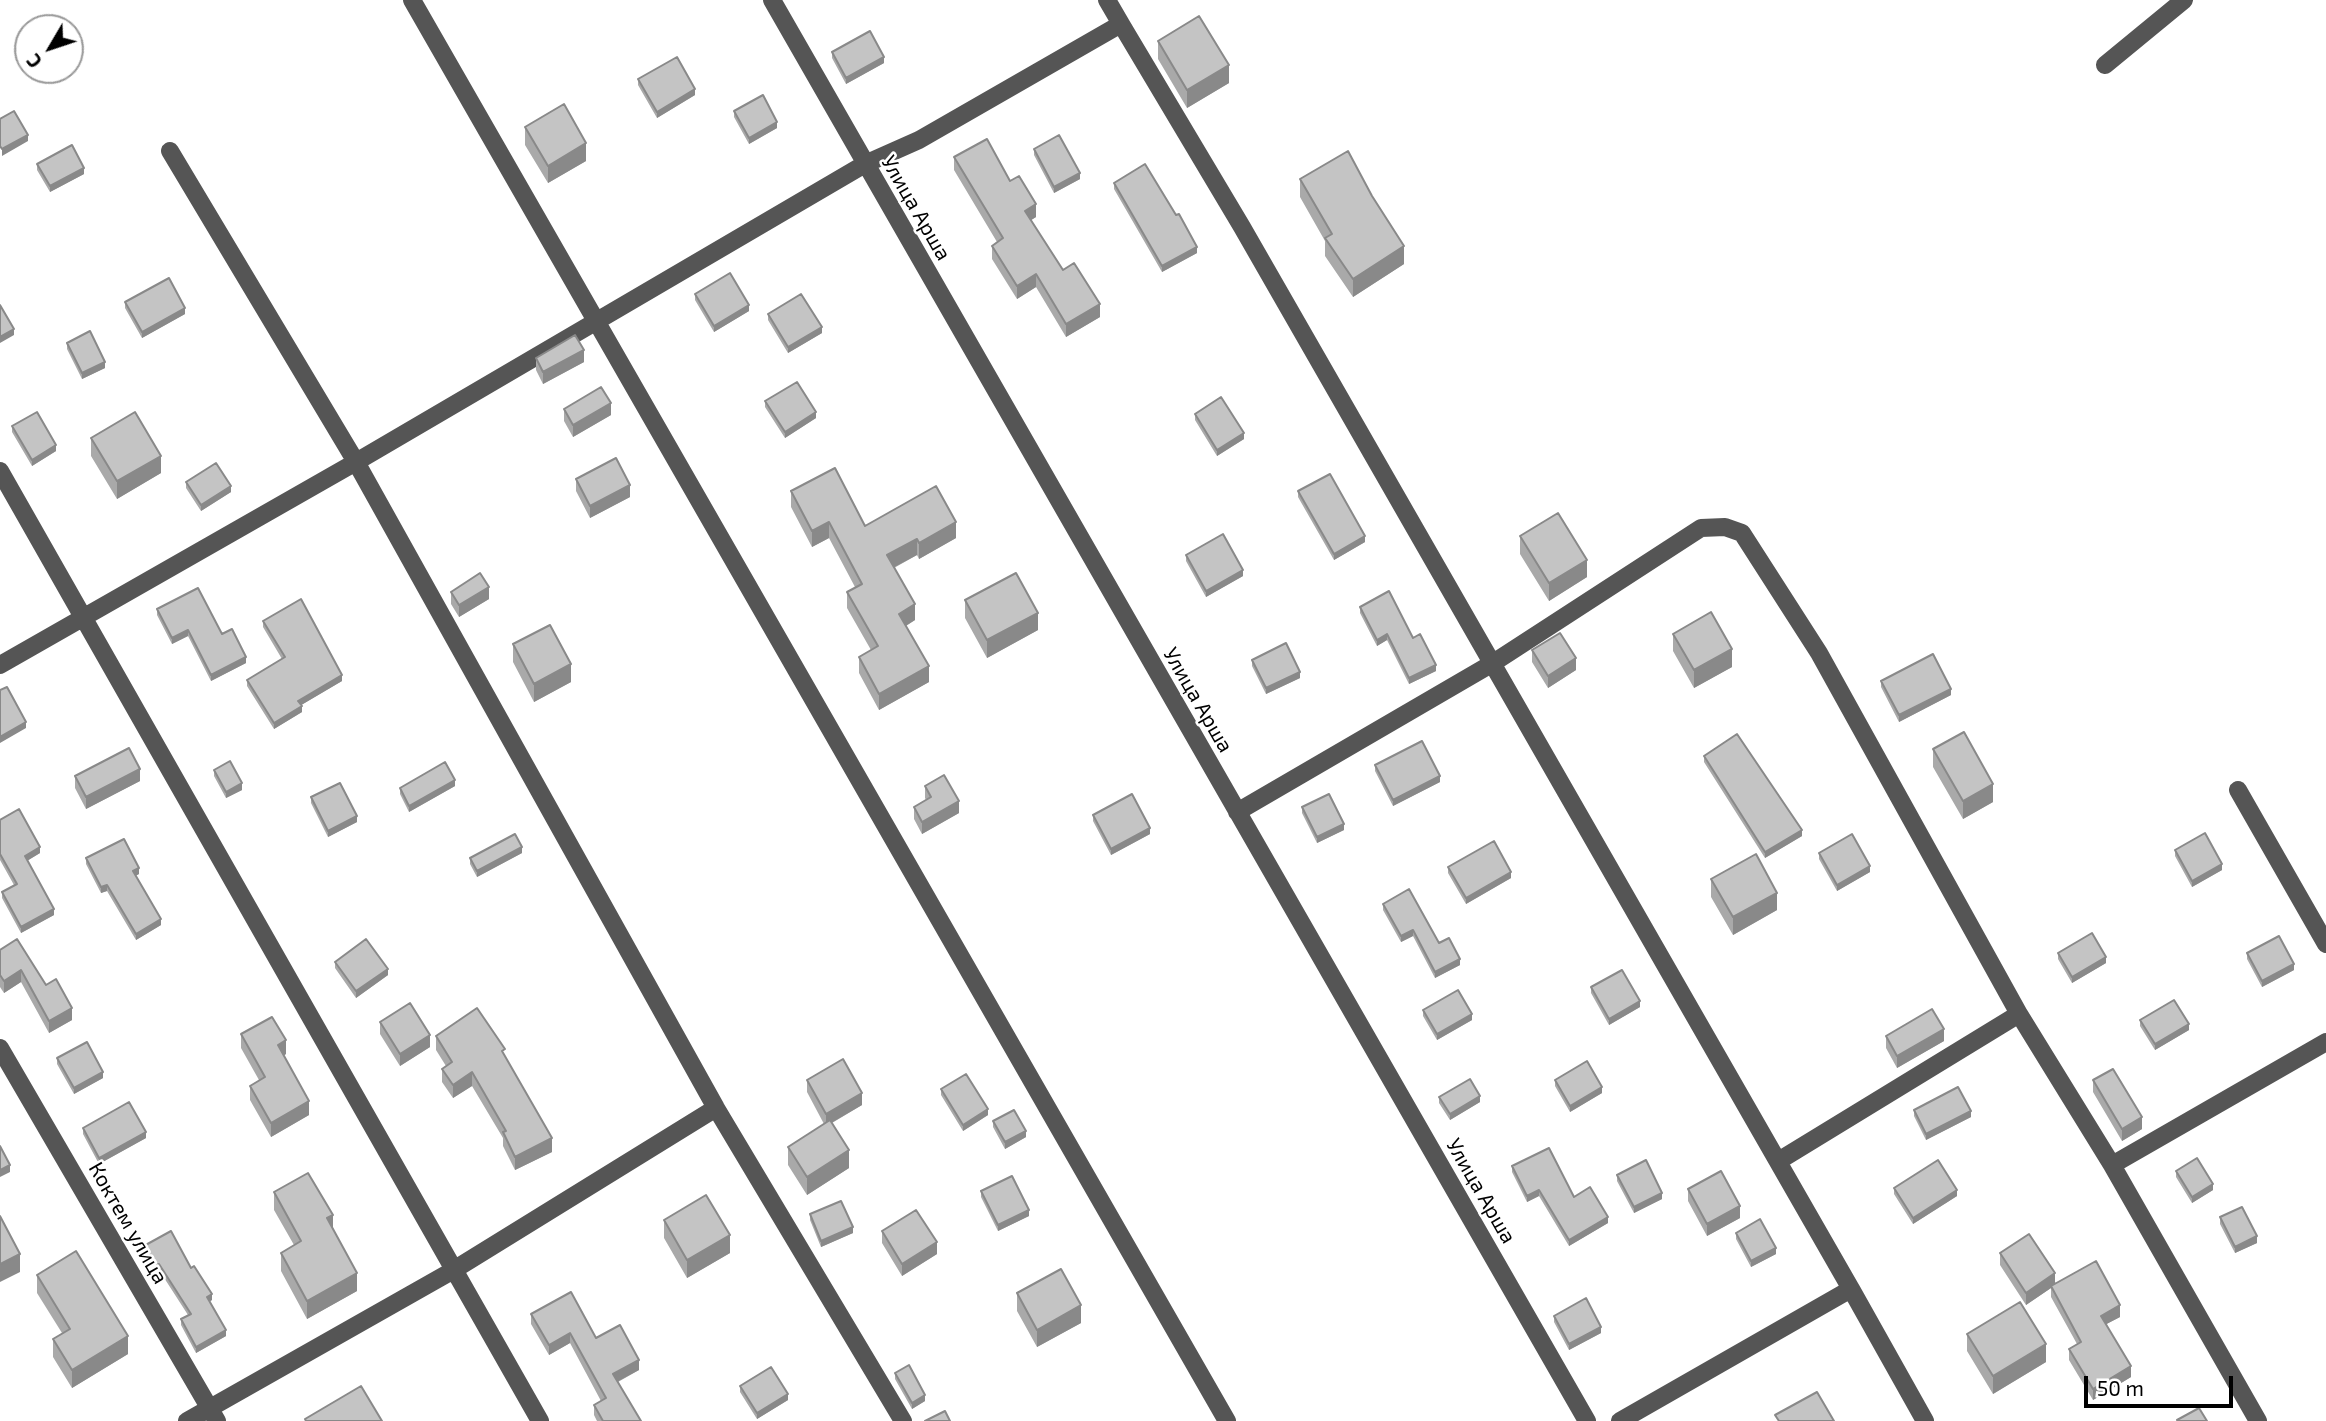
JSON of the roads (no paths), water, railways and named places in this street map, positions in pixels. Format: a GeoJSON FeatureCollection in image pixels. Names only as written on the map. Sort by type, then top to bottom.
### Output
{"type":"FeatureCollection","features":[{"type":"Feature","properties":{"kind":"street"},"geometry":{"type":"LineString","coordinates":[[412,0],[1227,1421]]}},
{"type":"Feature","properties":{"kind":"street","name":"Улица Арша"},"geometry":{"type":"LineString","coordinates":[[772,0],[1587,1421]]}},
{"type":"Feature","properties":{"kind":"street"},"geometry":{"type":"LineString","coordinates":[[1107,0],[1780,1160],[1795,1194],[1819,1227],[1926,1421]]}},
{"type":"Feature","properties":{"kind":"street"},"geometry":{"type":"LineString","coordinates":[[2105,65],[2184,0]]}},
{"type":"Feature","properties":{"kind":"street"},"geometry":{"type":"LineString","coordinates":[[0,665],[356,462],[864,163],[919,140],[1121,24]]}},
{"type":"Feature","properties":{"kind":"street"},"geometry":{"type":"LineString","coordinates":[[170,151],[356,462],[716,1108],[903,1421]]}},
{"type":"Feature","properties":{"kind":"street"},"geometry":{"type":"LineString","coordinates":[[0,471],[452,1271],[540,1421]]}},
{"type":"Feature","properties":{"kind":"street"},"geometry":{"type":"LineString","coordinates":[[1237,812],[1493,663],[1701,528],[1725,527],[1742,533],[1819,653],[2019,1014],[2112,1165],[2258,1421]]}},
{"type":"Feature","properties":{"kind":"street"},"geometry":{"type":"LineString","coordinates":[[2238,790],[2326,944]]}},
{"type":"Feature","properties":{"kind":"street"},"geometry":{"type":"LineString","coordinates":[[1780,1160],[2019,1014]]}},
{"type":"Feature","properties":{"kind":"street"},"geometry":{"type":"LineString","coordinates":[[2112,1165],[2326,1042]]}},
{"type":"Feature","properties":{"kind":"street","name":"Коктем улица"},"geometry":{"type":"LineString","coordinates":[[0,1048],[214,1415]]}},
{"type":"Feature","properties":{"kind":"street"},"geometry":{"type":"LineString","coordinates":[[187,1421],[214,1415],[716,1108]]}},
{"type":"Feature","properties":{"kind":"street"},"geometry":{"type":"LineString","coordinates":[[1620,1421],[1852,1289]]}}]}
